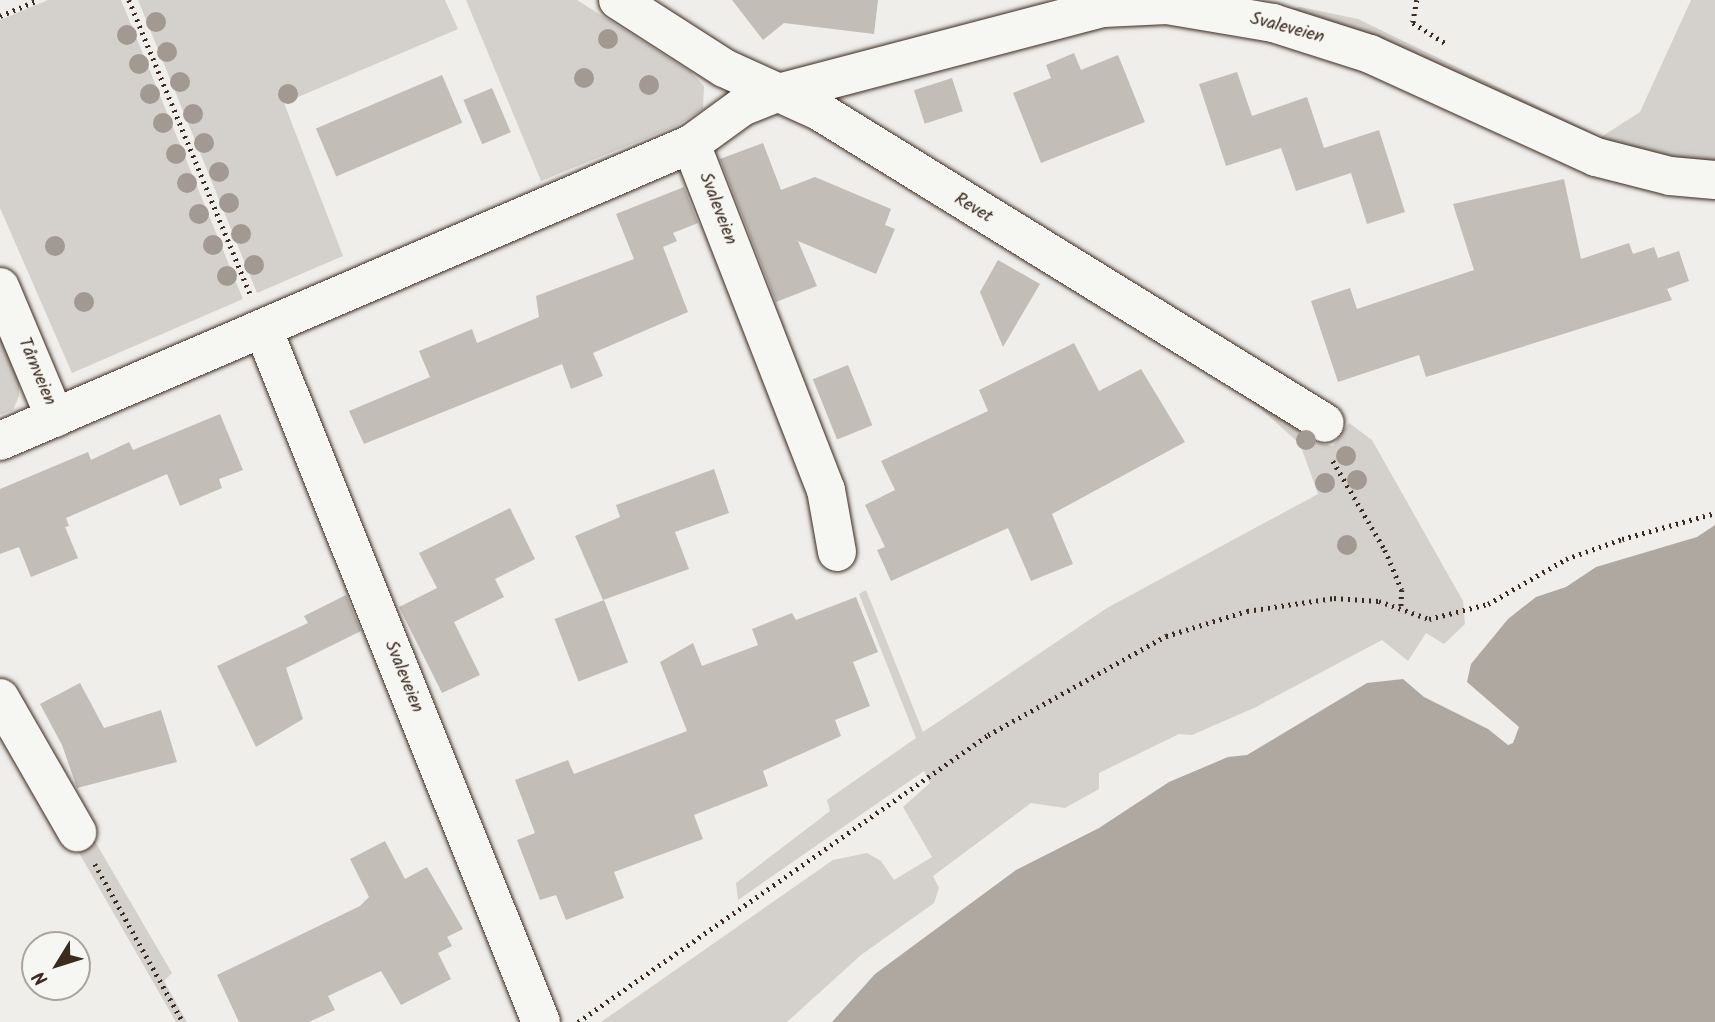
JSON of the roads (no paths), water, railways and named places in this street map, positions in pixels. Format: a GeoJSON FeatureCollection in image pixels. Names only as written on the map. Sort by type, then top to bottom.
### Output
{"type":"FeatureCollection","features":[{"type":"Feature","properties":{"kind":"street","name":"Revet"},"geometry":{"type":"LineString","coordinates":[[618,0],[724,68],[775,94],[819,111],[1325,423]]}},
{"type":"Feature","properties":{"kind":"street","name":"Svaleveien"},"geometry":{"type":"LineString","coordinates":[[0,441],[264,331],[691,144],[742,107],[775,94],[1054,19],[1136,3],[1167,5],[1273,23],[1370,54],[1596,157],[1670,176],[1715,180]]}},
{"type":"Feature","properties":{"kind":"street","name":"Svaleveien"},"geometry":{"type":"LineString","coordinates":[[691,144],[826,489],[837,552]]}},
{"type":"Feature","properties":{"kind":"street","name":"Tårnveien"},"geometry":{"type":"LineString","coordinates":[[0,287],[55,418]]}},
{"type":"Feature","properties":{"kind":"street","name":"Svaleveien"},"geometry":{"type":"LineString","coordinates":[[264,331],[541,1022]]}},
{"type":"Feature","properties":{"kind":"street"},"geometry":{"type":"LineString","coordinates":[[0,698],[77,832]]}}]}
